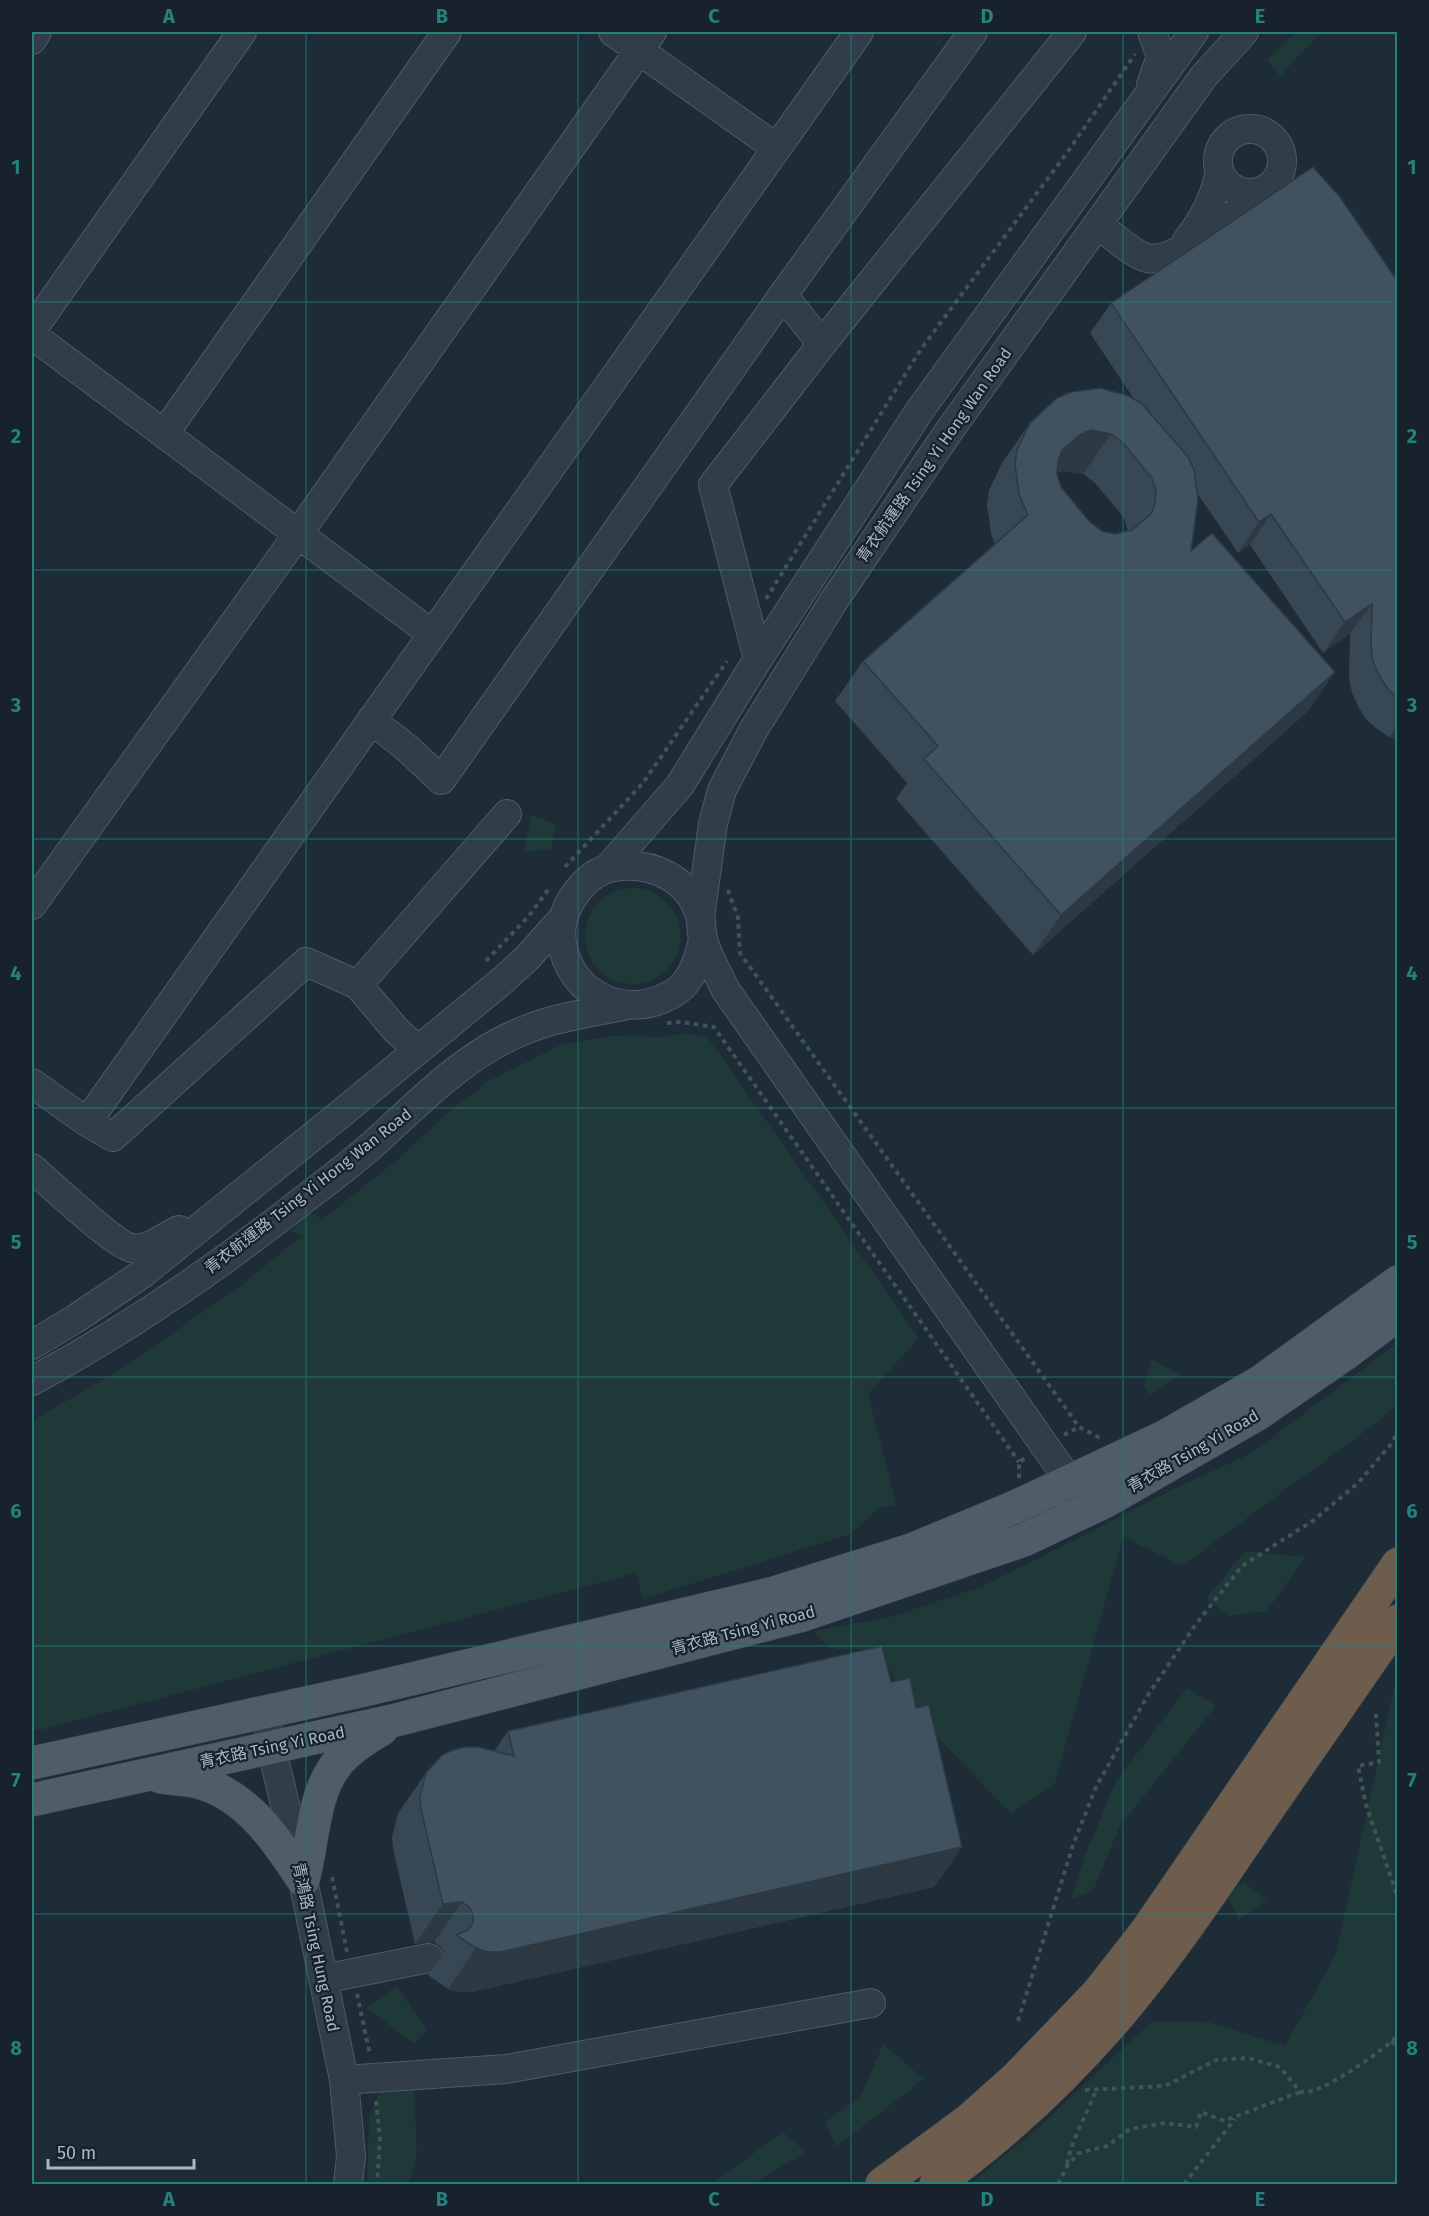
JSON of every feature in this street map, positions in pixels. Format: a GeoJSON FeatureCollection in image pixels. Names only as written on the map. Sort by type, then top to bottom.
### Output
{"type":"FeatureCollection","features":[{"type":"Feature","properties":{"kind":"highway"},"geometry":{"type":"LineString","coordinates":[[936,2184],[986,2146],[1033,2105],[1080,2059],[1119,2015],[1202,1907],[1398,1564]]}},
{"type":"Feature","properties":{"kind":"highway"},"geometry":{"type":"LineString","coordinates":[[882,2184],[969,2120],[1016,2078],[1098,1993],[1298,1737],[1398,1621]]}},
{"type":"Feature","properties":{"kind":"main road","name":"青衣路 Tsing Yi Road"},"geometry":{"type":"LineString","coordinates":[[32,1763],[265,1712],[774,1593],[911,1550],[1070,1481],[1164,1437],[1260,1382],[1398,1282]]}},
{"type":"Feature","properties":{"kind":"main road","name":"青衣路 Tsing Yi Road"},"geometry":{"type":"LineString","coordinates":[[32,1800],[396,1720],[803,1615],[1024,1540],[1106,1501],[1256,1415],[1345,1354],[1398,1314]]}},
{"type":"Feature","properties":{"kind":"main road"},"geometry":{"type":"LineString","coordinates":[[303,1880],[323,1786],[340,1760],[352,1748],[396,1720]]}},
{"type":"Feature","properties":{"kind":"main road"},"geometry":{"type":"LineString","coordinates":[[142,1774],[198,1782],[226,1794],[255,1816],[280,1845],[303,1880]]}},
{"type":"Feature","properties":{"kind":"street"},"geometry":{"type":"LineString","coordinates":[[32,40],[37,32]]}},
{"type":"Feature","properties":{"kind":"street"},"geometry":{"type":"LineString","coordinates":[[32,330],[242,32]]}},
{"type":"Feature","properties":{"kind":"street"},"geometry":{"type":"LineString","coordinates":[[164,434],[447,32]]}},
{"type":"Feature","properties":{"kind":"street"},"geometry":{"type":"LineString","coordinates":[[613,32],[646,41],[776,147]]}},
{"type":"Feature","properties":{"kind":"street"},"geometry":{"type":"LineString","coordinates":[[87,1122],[859,32]]}},
{"type":"Feature","properties":{"kind":"street"},"geometry":{"type":"LineString","coordinates":[[371,720],[407,748],[441,780],[783,295],[973,32]]}},
{"type":"Feature","properties":{"kind":"street"},"geometry":{"type":"LineString","coordinates":[[758,659],[713,485],[822,344],[1072,32]]}},
{"type":"Feature","properties":{"kind":"street","name":"青衣航運路 Tsing Yi Hong Wan Road"},"geometry":{"type":"LineString","coordinates":[[608,868],[680,785],[758,659],[920,410],[1194,32]]}},
{"type":"Feature","properties":{"kind":"street","name":"青衣航運路 Tsing Yi Hong Wan Road"},"geometry":{"type":"LineString","coordinates":[[702,928],[714,824],[722,790],[754,729],[833,602],[942,441],[1204,76],[1244,32]]}},
{"type":"Feature","properties":{"kind":"street"},"geometry":{"type":"LineString","coordinates":[[32,905],[298,534],[646,41]]}},
{"type":"Feature","properties":{"kind":"street"},"geometry":{"type":"LineString","coordinates":[[1145,41],[1161,56],[1146,98]]}},
{"type":"Feature","properties":{"kind":"street"},"geometry":{"type":"LineString","coordinates":[[1242,129],[1263,131],[1272,137],[1279,146],[1282,156],[1281,183],[1256,193],[1245,193],[1234,189],[1220,172],[1218,162],[1225,141],[1242,129]]}},
{"type":"Feature","properties":{"kind":"street"},"geometry":{"type":"LineString","coordinates":[[1181,248],[1199,225],[1214,199],[1220,172]]}},
{"type":"Feature","properties":{"kind":"street"},"geometry":{"type":"LineString","coordinates":[[1098,224],[1146,258],[1165,258],[1220,226],[1281,183]]}},
{"type":"Feature","properties":{"kind":"street"},"geometry":{"type":"LineString","coordinates":[[783,295],[822,344]]}},
{"type":"Feature","properties":{"kind":"street"},"geometry":{"type":"LineString","coordinates":[[32,335],[432,634]]}},
{"type":"Feature","properties":{"kind":"street"},"geometry":{"type":"LineString","coordinates":[[358,985],[507,814]]}},
{"type":"Feature","properties":{"kind":"street"},"geometry":{"type":"LineString","coordinates":[[702,928],[698,962],[686,983],[668,997],[646,1005],[623,1006],[601,999],[581,985],[568,965],[561,942],[563,918],[572,897],[587,880],[608,868],[630,864],[654,868],[674,879],[690,896],[725,989],[1088,1508]]}},
{"type":"Feature","properties":{"kind":"street"},"geometry":{"type":"LineString","coordinates":[[32,1345],[142,1274],[418,1050],[527,958],[563,918]]}},
{"type":"Feature","properties":{"kind":"street"},"geometry":{"type":"LineString","coordinates":[[32,1083],[87,1122],[113,1137],[306,962],[358,985],[396,1030],[418,1050]]}},
{"type":"Feature","properties":{"kind":"street"},"geometry":{"type":"LineString","coordinates":[[686,983],[725,989]]}},
{"type":"Feature","properties":{"kind":"street","name":"青衣航運路 Tsing Yi Hong Wan Road"},"geometry":{"type":"LineString","coordinates":[[32,1381],[104,1340],[231,1255],[368,1149],[457,1070],[489,1049],[518,1033],[569,1016],[623,1006]]}},
{"type":"Feature","properties":{"kind":"street"},"geometry":{"type":"LineString","coordinates":[[32,1168],[92,1221],[132,1248],[153,1244],[175,1232],[207,1221]]}},
{"type":"Feature","properties":{"kind":"street","name":"青鴻路 Tsing Hung Road"},"geometry":{"type":"LineString","coordinates":[[265,1712],[303,1880],[344,2080],[351,2156],[348,2184]]}},
{"type":"Feature","properties":{"kind":"street"},"geometry":{"type":"LineString","coordinates":[[323,1978],[429,1958]]}},
{"type":"Feature","properties":{"kind":"street"},"geometry":{"type":"LineString","coordinates":[[344,2080],[506,2069],[871,2003]]}},
{"type":"Feature","properties":{"kind":"path"},"geometry":{"type":"LineString","coordinates":[[749,626],[921,349],[1069,150],[1145,41]]}},
{"type":"Feature","properties":{"kind":"path"},"geometry":{"type":"LineString","coordinates":[[560,874],[605,822],[644,783],[729,657]]}},
{"type":"Feature","properties":{"kind":"path"},"geometry":{"type":"LineString","coordinates":[[483,964],[528,917],[553,883]]}},
{"type":"Feature","properties":{"kind":"path"},"geometry":{"type":"LineString","coordinates":[[728,889],[738,918],[740,953],[1079,1427]]}},
{"type":"Feature","properties":{"kind":"path"},"geometry":{"type":"LineString","coordinates":[[714,1027],[1019,1462]]}},
{"type":"Feature","properties":{"kind":"path"},"geometry":{"type":"LineString","coordinates":[[1017,2021],[1073,1845],[1096,1787],[1148,1695],[1196,1624],[1242,1566],[1314,1520],[1358,1482],[1391,1444],[1398,1432]]}},
{"type":"Feature","properties":{"kind":"path"},"geometry":{"type":"LineString","coordinates":[[1376,1714],[1379,1762],[1358,1766],[1366,1804],[1398,1898]]}},
{"type":"Feature","properties":{"kind":"path"},"geometry":{"type":"LineString","coordinates":[[1067,2166],[1079,2153],[1107,2146],[1130,2129],[1165,2123],[1196,2127],[1201,2112],[1224,2121],[1300,2092],[1316,2090],[1366,2061],[1398,2035]]}},
{"type":"Feature","properties":{"kind":"path"},"geometry":{"type":"LineString","coordinates":[[1391,2043],[1398,2045]]}},
{"type":"Feature","properties":{"kind":"path"},"geometry":{"type":"LineString","coordinates":[[1079,2091],[1165,2086],[1216,2060],[1248,2058],[1280,2067],[1300,2092]]}},
{"type":"Feature","properties":{"kind":"path"},"geometry":{"type":"LineString","coordinates":[[1058,2184],[1067,2166],[1071,2146],[1083,2125],[1096,2090]]}},
{"type":"Feature","properties":{"kind":"path"},"geometry":{"type":"LineString","coordinates":[[1184,2184],[1236,2118]]}},
{"type":"Feature","properties":{"kind":"green space"},"geometry":{"type":"Polygon","coordinates":[[[1295,32],[1321,32],[1280,76],[1267,60],[1295,32]]]}},
{"type":"Feature","properties":{"kind":"green space"},"geometry":{"type":"Polygon","coordinates":[[[531,815],[556,824],[551,849],[524,852],[531,815]]]}},
{"type":"Feature","properties":{"kind":"green space"},"geometry":{"type":"Polygon","coordinates":[[[633,888],[651,891],[667,902],[678,918],[681,936],[678,954],[667,970],[651,981],[633,984],[615,981],[599,970],[588,954],[585,936],[588,918],[599,902],[615,891],[633,888]]]}},
{"type":"Feature","properties":{"kind":"green space"},"geometry":{"type":"Polygon","coordinates":[[[686,1033],[708,1038],[919,1338],[868,1394],[896,1504],[877,1509],[851,1534],[643,1599],[636,1573],[32,1732],[32,1421],[119,1370],[239,1287],[302,1236],[290,1231],[308,1212],[321,1217],[318,1223],[397,1160],[451,1110],[489,1081],[561,1045],[610,1036],[665,1037],[686,1033]]]}},
{"type":"Feature","properties":{"kind":"green space"},"geometry":{"type":"Polygon","coordinates":[[[1397,1343],[1397,1404],[1379,1421],[1182,1566],[1123,1537],[1055,1783],[1011,1814],[920,1719],[878,1650],[829,1648],[814,1631],[890,1617],[983,1586],[1184,1484],[1252,1453],[1397,1343]]]}},
{"type":"Feature","properties":{"kind":"green space"},"geometry":{"type":"Polygon","coordinates":[[[1152,1359],[1180,1375],[1149,1395],[1144,1384],[1152,1359]]]}},
{"type":"Feature","properties":{"kind":"green space"},"geometry":{"type":"Polygon","coordinates":[[[1245,1551],[1305,1557],[1267,1611],[1228,1616],[1206,1599],[1245,1551]]]}},
{"type":"Feature","properties":{"kind":"green space"},"geometry":{"type":"Polygon","coordinates":[[[1397,1674],[1397,2184],[970,2184],[1037,2129],[1152,2021],[1209,2022],[1285,2046],[1336,1954],[1397,1674]]]}},
{"type":"Feature","properties":{"kind":"green space"},"geometry":{"type":"Polygon","coordinates":[[[1187,1688],[1216,1706],[1120,1826],[1093,1891],[1071,1899],[1085,1855],[1116,1781],[1187,1688]]]}},
{"type":"Feature","properties":{"kind":"green space"},"geometry":{"type":"Polygon","coordinates":[[[1243,1881],[1267,1901],[1239,1920],[1226,1894],[1243,1881]]]}},
{"type":"Feature","properties":{"kind":"green space"},"geometry":{"type":"Polygon","coordinates":[[[396,1986],[427,2030],[414,2044],[367,2008],[396,1986]]]}},
{"type":"Feature","properties":{"kind":"green space"},"geometry":{"type":"Polygon","coordinates":[[[883,2044],[924,2079],[836,2147],[825,2122],[860,2098],[883,2044]]]}},
{"type":"Feature","properties":{"kind":"green space"},"geometry":{"type":"Polygon","coordinates":[[[381,2086],[414,2087],[417,2155],[409,2184],[367,2184],[369,2118],[381,2086]]]}},
{"type":"Feature","properties":{"kind":"green space"},"geometry":{"type":"Polygon","coordinates":[[[783,2132],[806,2152],[753,2184],[711,2184],[783,2132]]]}},
{"type":"Feature","properties":{"kind":"building"},"geometry":{"type":"Polygon","coordinates":[[[1313,167],[1340,197],[1398,282],[1398,698],[1387,688],[1373,662],[1372,604],[1345,622],[1271,514],[1259,522],[1111,303],[1313,167]]]}},
{"type":"Feature","properties":{"kind":"building"},"geometry":{"type":"Polygon","coordinates":[[[1100,388],[1129,396],[1142,404],[1188,457],[1194,470],[1198,500],[1191,551],[1212,533],[1335,672],[1061,915],[924,759],[938,746],[863,661],[1028,515],[1019,494],[1015,464],[1017,450],[1030,423],[1057,398],[1071,392],[1100,388]],[[1091,430],[1081,434],[1062,450],[1057,474],[1061,487],[1090,522],[1102,531],[1115,534],[1132,530],[1151,514],[1156,491],[1152,478],[1123,443],[1111,434],[1091,430]]]}},
{"type":"Feature","properties":{"kind":"building"},"geometry":{"type":"Polygon","coordinates":[[[882,1646],[891,1682],[910,1678],[916,1708],[929,1705],[962,1847],[500,1952],[488,1952],[476,1948],[456,1935],[468,1930],[473,1923],[473,1914],[462,1902],[443,1904],[420,1797],[426,1773],[442,1755],[465,1747],[478,1747],[514,1756],[508,1731],[882,1646]]]}}]}
